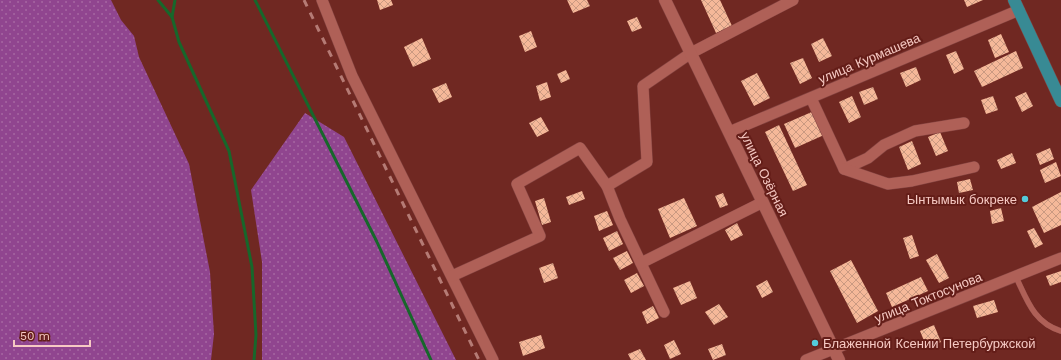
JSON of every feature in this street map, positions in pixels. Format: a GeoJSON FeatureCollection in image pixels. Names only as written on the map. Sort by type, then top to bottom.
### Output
{"type":"FeatureCollection","features":[{"type":"Feature","properties":{"kind":"highway"},"geometry":{"type":"LineString","coordinates":[[1017,5],[1061,101]]}},
{"type":"Feature","properties":{"kind":"street"},"geometry":{"type":"LineString","coordinates":[[322,0],[352,76],[493,360]]}},
{"type":"Feature","properties":{"kind":"street","name":"улица Озёрная"},"geometry":{"type":"LineString","coordinates":[[665,0],[837,355]]}},
{"type":"Feature","properties":{"kind":"street"},"geometry":{"type":"LineString","coordinates":[[606,186],[646,162],[643,86],[691,53],[792,0]]}},
{"type":"Feature","properties":{"kind":"street","name":"улица Курмашева"},"geometry":{"type":"LineString","coordinates":[[729,132],[811,98],[1017,5]]}},
{"type":"Feature","properties":{"kind":"street"},"geometry":{"type":"LineString","coordinates":[[811,98],[844,169],[888,184],[912,181],[974,167]]}},
{"type":"Feature","properties":{"kind":"street"},"geometry":{"type":"LineString","coordinates":[[844,169],[868,158],[884,145],[915,131],[964,123]]}},
{"type":"Feature","properties":{"kind":"street"},"geometry":{"type":"LineString","coordinates":[[452,276],[540,236],[516,184],[580,148],[606,186],[664,312]]}},
{"type":"Feature","properties":{"kind":"street"},"geometry":{"type":"LineString","coordinates":[[641,263],[763,202]]}},
{"type":"Feature","properties":{"kind":"street","name":"улица Токтосунова"},"geometry":{"type":"LineString","coordinates":[[806,360],[837,355],[1061,258]]}},
{"type":"Feature","properties":{"kind":"lane"},"geometry":{"type":"LineString","coordinates":[[1016,277],[1036,316],[1054,329],[1061,331]]}},
{"type":"Feature","properties":{"kind":"shaded area"},"geometry":{"type":"Polygon","coordinates":[[[0,0],[111,0],[121,20],[134,36],[139,57],[189,164],[210,272],[214,334],[211,360],[0,360],[0,0]]]}},
{"type":"Feature","properties":{"kind":"shaded area"},"geometry":{"type":"Polygon","coordinates":[[[305,113],[344,137],[456,360],[262,360],[262,262],[251,190],[305,113]]]}},
{"type":"Feature","properties":{"kind":"building"},"geometry":{"type":"Polygon","coordinates":[[[377,0],[391,0],[393,5],[380,10],[377,0]]]}},
{"type":"Feature","properties":{"kind":"building"},"geometry":{"type":"Polygon","coordinates":[[[567,0],[587,0],[590,6],[573,13],[567,0]]]}},
{"type":"Feature","properties":{"kind":"building"},"geometry":{"type":"Polygon","coordinates":[[[701,0],[720,0],[732,26],[716,33],[701,0]]]}},
{"type":"Feature","properties":{"kind":"building"},"geometry":{"type":"Polygon","coordinates":[[[964,0],[983,0],[967,7],[964,0]]]}},
{"type":"Feature","properties":{"kind":"building"},"geometry":{"type":"Polygon","coordinates":[[[637,17],[642,28],[632,32],[627,21],[637,17]]]}},
{"type":"Feature","properties":{"kind":"building"},"geometry":{"type":"Polygon","coordinates":[[[531,31],[537,47],[525,52],[519,36],[531,31]]]}},
{"type":"Feature","properties":{"kind":"building"},"geometry":{"type":"Polygon","coordinates":[[[1001,34],[1009,52],[995,58],[988,40],[1001,34]]]}},
{"type":"Feature","properties":{"kind":"building"},"geometry":{"type":"Polygon","coordinates":[[[422,38],[431,59],[413,67],[404,47],[422,38]]]}},
{"type":"Feature","properties":{"kind":"building"},"geometry":{"type":"Polygon","coordinates":[[[823,38],[832,56],[819,62],[811,44],[823,38]]]}},
{"type":"Feature","properties":{"kind":"building"},"geometry":{"type":"Polygon","coordinates":[[[956,51],[964,69],[954,74],[946,55],[956,51]]]}},
{"type":"Feature","properties":{"kind":"building"},"geometry":{"type":"Polygon","coordinates":[[[1016,51],[1023,68],[982,87],[974,71],[1016,51]]]}},
{"type":"Feature","properties":{"kind":"building"},"geometry":{"type":"Polygon","coordinates":[[[803,58],[812,78],[800,84],[790,63],[803,58]]]}},
{"type":"Feature","properties":{"kind":"building"},"geometry":{"type":"Polygon","coordinates":[[[916,67],[921,80],[906,87],[900,73],[916,67]]]}},
{"type":"Feature","properties":{"kind":"building"},"geometry":{"type":"Polygon","coordinates":[[[566,70],[570,79],[561,83],[557,74],[566,70]]]}},
{"type":"Feature","properties":{"kind":"building"},"geometry":{"type":"Polygon","coordinates":[[[757,73],[770,98],[754,106],[741,81],[757,73]]]}},
{"type":"Feature","properties":{"kind":"building"},"geometry":{"type":"Polygon","coordinates":[[[547,82],[551,97],[540,101],[536,86],[547,82]]]}},
{"type":"Feature","properties":{"kind":"building"},"geometry":{"type":"Polygon","coordinates":[[[446,83],[452,97],[439,103],[432,89],[446,83]]]}},
{"type":"Feature","properties":{"kind":"building"},"geometry":{"type":"Polygon","coordinates":[[[873,87],[878,99],[864,105],[859,92],[873,87]]]}},
{"type":"Feature","properties":{"kind":"building"},"geometry":{"type":"Polygon","coordinates":[[[1026,92],[1033,106],[1022,112],[1015,97],[1026,92]]]}},
{"type":"Feature","properties":{"kind":"building"},"geometry":{"type":"Polygon","coordinates":[[[852,96],[861,117],[849,123],[839,102],[852,96]]]}},
{"type":"Feature","properties":{"kind":"building"},"geometry":{"type":"Polygon","coordinates":[[[993,96],[998,110],[986,114],[981,100],[993,96]]]}},
{"type":"Feature","properties":{"kind":"building"},"geometry":{"type":"Polygon","coordinates":[[[814,111],[824,135],[795,148],[784,124],[814,111]]]}},
{"type":"Feature","properties":{"kind":"building"},"geometry":{"type":"Polygon","coordinates":[[[541,117],[549,131],[537,137],[529,123],[541,117]]]}},
{"type":"Feature","properties":{"kind":"building"},"geometry":{"type":"Polygon","coordinates":[[[779,125],[807,185],[793,191],[765,132],[779,125]]]}},
{"type":"Feature","properties":{"kind":"building"},"geometry":{"type":"Polygon","coordinates":[[[940,132],[948,151],[936,156],[928,137],[940,132]]]}},
{"type":"Feature","properties":{"kind":"building"},"geometry":{"type":"Polygon","coordinates":[[[912,141],[921,164],[908,170],[899,147],[912,141]]]}},
{"type":"Feature","properties":{"kind":"building"},"geometry":{"type":"Polygon","coordinates":[[[1050,148],[1054,159],[1040,165],[1036,154],[1050,148]]]}},
{"type":"Feature","properties":{"kind":"building"},"geometry":{"type":"Polygon","coordinates":[[[1012,153],[1016,163],[1001,169],[997,160],[1012,153]]]}},
{"type":"Feature","properties":{"kind":"building"},"geometry":{"type":"Polygon","coordinates":[[[1056,162],[1061,176],[1045,183],[1040,170],[1056,162]]]}},
{"type":"Feature","properties":{"kind":"building"},"geometry":{"type":"Polygon","coordinates":[[[970,179],[973,190],[959,193],[957,182],[970,179]]]}},
{"type":"Feature","properties":{"kind":"building"},"geometry":{"type":"Polygon","coordinates":[[[582,191],[585,199],[569,205],[566,197],[582,191]]]}},
{"type":"Feature","properties":{"kind":"building"},"geometry":{"type":"Polygon","coordinates":[[[1061,192],[1061,225],[1044,233],[1032,207],[1061,192]]]}},
{"type":"Feature","properties":{"kind":"building"},"geometry":{"type":"Polygon","coordinates":[[[723,193],[728,205],[720,208],[715,196],[723,193]]]}},
{"type":"Feature","properties":{"kind":"building"},"geometry":{"type":"Polygon","coordinates":[[[544,198],[551,222],[542,225],[535,201],[544,198]]]}},
{"type":"Feature","properties":{"kind":"building"},"geometry":{"type":"Polygon","coordinates":[[[684,198],[697,226],[670,238],[658,209],[684,198]]]}},
{"type":"Feature","properties":{"kind":"building"},"geometry":{"type":"Polygon","coordinates":[[[1001,208],[1004,221],[992,224],[990,211],[1001,208]]]}},
{"type":"Feature","properties":{"kind":"building"},"geometry":{"type":"Polygon","coordinates":[[[607,211],[613,225],[599,231],[594,216],[607,211]]]}},
{"type":"Feature","properties":{"kind":"building"},"geometry":{"type":"Polygon","coordinates":[[[737,223],[743,235],[731,241],[725,230],[737,223]]]}},
{"type":"Feature","properties":{"kind":"building"},"geometry":{"type":"Polygon","coordinates":[[[1034,228],[1043,244],[1035,248],[1027,231],[1034,228]]]}},
{"type":"Feature","properties":{"kind":"building"},"geometry":{"type":"Polygon","coordinates":[[[617,231],[623,244],[609,251],[603,238],[617,231]]]}},
{"type":"Feature","properties":{"kind":"building"},"geometry":{"type":"Polygon","coordinates":[[[912,235],[919,256],[910,259],[903,238],[912,235]]]}},
{"type":"Feature","properties":{"kind":"building"},"geometry":{"type":"Polygon","coordinates":[[[627,251],[633,263],[620,270],[613,258],[627,251]]]}},
{"type":"Feature","properties":{"kind":"building"},"geometry":{"type":"Polygon","coordinates":[[[937,254],[949,278],[939,283],[926,260],[937,254]]]}},
{"type":"Feature","properties":{"kind":"building"},"geometry":{"type":"Polygon","coordinates":[[[851,260],[878,311],[857,323],[830,271],[851,260]]]}},
{"type":"Feature","properties":{"kind":"building"},"geometry":{"type":"Polygon","coordinates":[[[553,263],[558,278],[544,283],[539,268],[553,263]]]}},
{"type":"Feature","properties":{"kind":"building"},"geometry":{"type":"Polygon","coordinates":[[[1061,271],[1061,282],[1050,286],[1046,276],[1061,271]]]}},
{"type":"Feature","properties":{"kind":"building"},"geometry":{"type":"Polygon","coordinates":[[[637,273],[644,286],[631,293],[624,280],[637,273]]]}},
{"type":"Feature","properties":{"kind":"building"},"geometry":{"type":"Polygon","coordinates":[[[921,277],[928,291],[892,307],[886,293],[921,277]]]}},
{"type":"Feature","properties":{"kind":"building"},"geometry":{"type":"Polygon","coordinates":[[[767,280],[773,292],[762,298],[756,286],[767,280]]]}},
{"type":"Feature","properties":{"kind":"building"},"geometry":{"type":"Polygon","coordinates":[[[690,281],[697,298],[681,305],[673,288],[690,281]]]}},
{"type":"Feature","properties":{"kind":"building"},"geometry":{"type":"Polygon","coordinates":[[[994,300],[998,312],[977,318],[973,306],[994,300]]]}},
{"type":"Feature","properties":{"kind":"building"},"geometry":{"type":"Polygon","coordinates":[[[719,304],[728,317],[714,325],[705,312],[719,304]]]}},
{"type":"Feature","properties":{"kind":"building"},"geometry":{"type":"Polygon","coordinates":[[[653,306],[659,318],[647,324],[642,312],[653,306]]]}},
{"type":"Feature","properties":{"kind":"building"},"geometry":{"type":"Polygon","coordinates":[[[934,325],[941,342],[927,348],[920,331],[934,325]]]}},
{"type":"Feature","properties":{"kind":"building"},"geometry":{"type":"Polygon","coordinates":[[[541,335],[545,348],[523,356],[519,342],[541,335]]]}},
{"type":"Feature","properties":{"kind":"building"},"geometry":{"type":"Polygon","coordinates":[[[674,340],[681,354],[670,359],[664,345],[674,340]]]}},
{"type":"Feature","properties":{"kind":"building"},"geometry":{"type":"Polygon","coordinates":[[[722,344],[726,355],[713,360],[708,349],[722,344]]]}},
{"type":"Feature","properties":{"kind":"building"},"geometry":{"type":"Polygon","coordinates":[[[640,349],[646,360],[631,360],[628,354],[640,349]]]}},
{"type":"Feature","properties":{"kind":"waterway"},"geometry":{"type":"LineString","coordinates":[[158,0],[172,17],[179,42],[229,151],[252,267],[256,335],[254,360]]}},
{"type":"Feature","properties":{"kind":"waterway"},"geometry":{"type":"LineString","coordinates":[[172,17],[175,0]]}},
{"type":"Feature","properties":{"kind":"waterway"},"geometry":{"type":"LineString","coordinates":[[255,0],[377,242],[431,360]]}},
{"type":"Feature","properties":{"kind":"railway"},"geometry":{"type":"LineString","coordinates":[[304,0],[479,360]]}},
{"type":"Feature","properties":{"kind":"place","name":"Ынтымык бокреке"},"geometry":{"type":"Point","coordinates":[1025,199]}},
{"type":"Feature","properties":{"kind":"place","name":"Блаженной Ксении Петербуржской"},"geometry":{"type":"Point","coordinates":[815,343]}}]}
